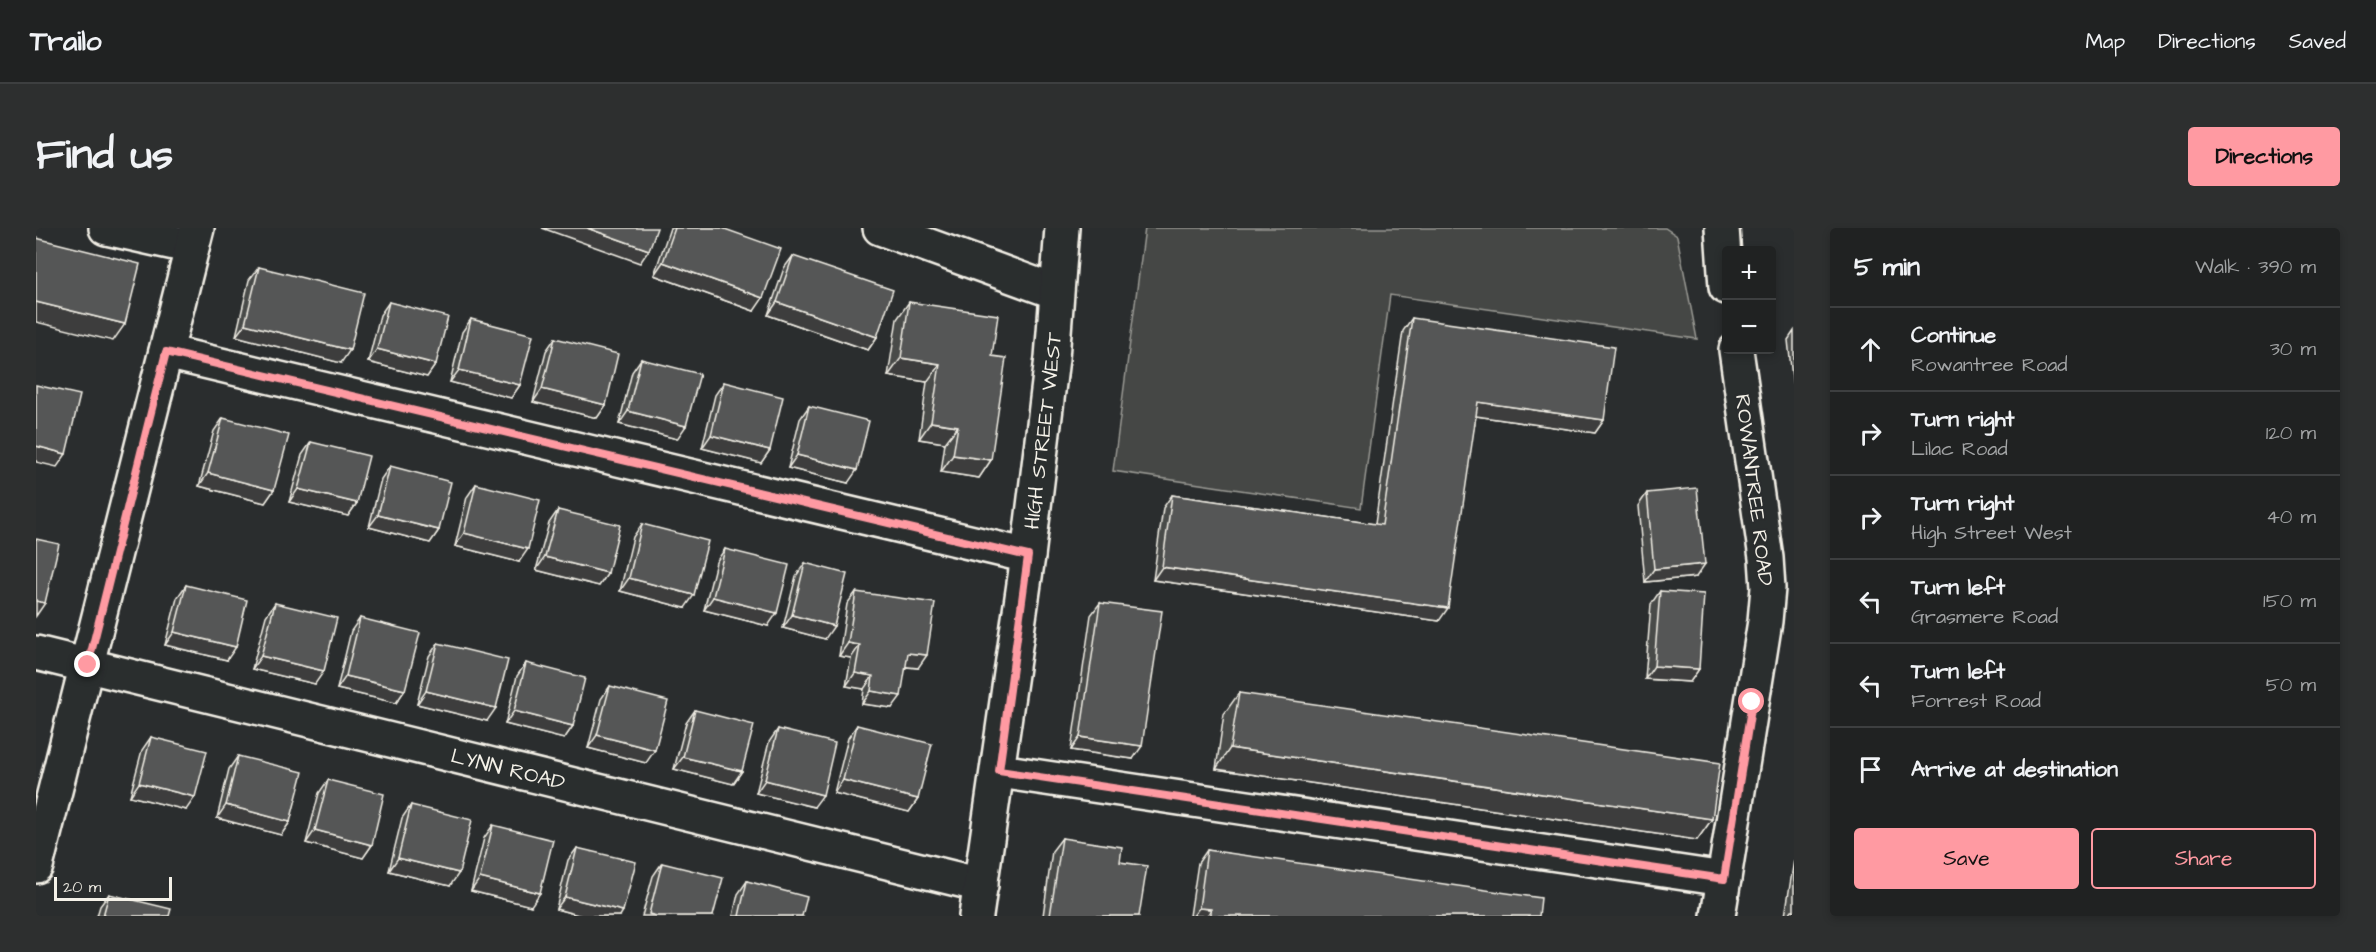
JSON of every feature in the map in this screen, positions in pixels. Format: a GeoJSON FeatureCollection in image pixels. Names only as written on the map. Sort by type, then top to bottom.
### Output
{"type":"FeatureCollection","features":[{"type":"Feature","properties":{"kind":"street"},"geometry":{"type":"LineString","coordinates":[[36,866],[194,237],[106,228]]}},
{"type":"Feature","properties":{"kind":"street"},"geometry":{"type":"LineString","coordinates":[[880,228],[1056,292]]}},
{"type":"Feature","properties":{"kind":"street","name":"HIGH STREET WEST"},"geometry":{"type":"LineString","coordinates":[[979,900],[1028,556],[1052,358],[1062,228]]}},
{"type":"Feature","properties":{"kind":"street"},"geometry":{"type":"LineString","coordinates":[[1722,228],[1723,246]]}},
{"type":"Feature","properties":{"kind":"street"},"geometry":{"type":"LineString","coordinates":[[166,352],[1028,556]]}},
{"type":"Feature","properties":{"kind":"street","name":"ROWANTREE ROAD"},"geometry":{"type":"LineString","coordinates":[[1718,916],[1765,621],[1768,588],[1766,558],[1737,354]]}},
{"type":"Feature","properties":{"kind":"street","name":"LYNN ROAD"},"geometry":{"type":"LineString","coordinates":[[36,653],[979,900]]}},
{"type":"Feature","properties":{"kind":"street"},"geometry":{"type":"LineString","coordinates":[[999,771],[1724,879]]}},
{"type":"Feature","properties":{"kind":"shaded area"},"geometry":{"type":"Polygon","coordinates":[[[1145,228],[1665,228],[1677,236],[1697,339],[1390,295],[1361,508],[1113,471],[1145,228]]]}},
{"type":"Feature","properties":{"kind":"building"},"geometry":{"type":"Polygon","coordinates":[[[587,228],[657,228],[649,250],[587,228]]]}},
{"type":"Feature","properties":{"kind":"building"},"geometry":{"type":"Polygon","coordinates":[[[675,228],[722,228],[781,249],[763,298],[663,262],[675,228]]]}},
{"type":"Feature","properties":{"kind":"building"},"geometry":{"type":"Polygon","coordinates":[[[36,238],[140,264],[125,324],[36,302],[36,238]]]}},
{"type":"Feature","properties":{"kind":"building"},"geometry":{"type":"Polygon","coordinates":[[[793,256],[893,290],[877,337],[777,302],[793,256]]]}},
{"type":"Feature","properties":{"kind":"building"},"geometry":{"type":"Polygon","coordinates":[[[259,267],[364,293],[350,350],[245,324],[259,267]]]}},
{"type":"Feature","properties":{"kind":"building"},"geometry":{"type":"Polygon","coordinates":[[[389,302],[448,317],[436,364],[377,349],[389,302]]]}},
{"type":"Feature","properties":{"kind":"building"},"geometry":{"type":"Polygon","coordinates":[[[909,302],[998,315],[992,356],[1006,358],[991,460],[953,455],[958,426],[931,422],[940,364],[901,358],[909,302]]]}},
{"type":"Feature","properties":{"kind":"building"},"geometry":{"type":"Polygon","coordinates":[[[1412,318],[1614,347],[1604,420],[1478,402],[1448,608],[1162,567],[1172,495],[1382,525],[1412,318]]]}},
{"type":"Feature","properties":{"kind":"building"},"geometry":{"type":"Polygon","coordinates":[[[471,319],[533,335],[520,385],[459,370],[471,319]]]}},
{"type":"Feature","properties":{"kind":"building"},"geometry":{"type":"Polygon","coordinates":[[[555,338],[618,354],[606,405],[542,389],[555,338]]]}},
{"type":"Feature","properties":{"kind":"building"},"geometry":{"type":"Polygon","coordinates":[[[641,359],[700,374],[686,426],[628,411],[641,359]]]}},
{"type":"Feature","properties":{"kind":"building"},"geometry":{"type":"Polygon","coordinates":[[[724,382],[783,397],[770,450],[711,435],[724,382]]]}},
{"type":"Feature","properties":{"kind":"building"},"geometry":{"type":"Polygon","coordinates":[[[36,385],[80,395],[66,454],[36,446],[36,385]]]}},
{"type":"Feature","properties":{"kind":"building"},"geometry":{"type":"Polygon","coordinates":[[[809,406],[869,421],[857,470],[797,455],[809,406]]]}},
{"type":"Feature","properties":{"kind":"building"},"geometry":{"type":"Polygon","coordinates":[[[223,418],[289,435],[274,490],[208,473],[223,418]]]}},
{"type":"Feature","properties":{"kind":"building"},"geometry":{"type":"Polygon","coordinates":[[[311,442],[369,456],[357,503],[298,489],[311,442]]]}},
{"type":"Feature","properties":{"kind":"building"},"geometry":{"type":"Polygon","coordinates":[[[390,466],[451,482],[439,530],[378,515],[390,466]]]}},
{"type":"Feature","properties":{"kind":"building"},"geometry":{"type":"Polygon","coordinates":[[[476,484],[540,500],[528,549],[464,533],[476,484]]]}},
{"type":"Feature","properties":{"kind":"building"},"geometry":{"type":"Polygon","coordinates":[[[1697,488],[1705,564],[1654,569],[1647,493],[1697,488]]]}},
{"type":"Feature","properties":{"kind":"building"},"geometry":{"type":"Polygon","coordinates":[[[558,510],[620,525],[608,573],[545,557],[558,510]]]}},
{"type":"Feature","properties":{"kind":"building"},"geometry":{"type":"Polygon","coordinates":[[[642,524],[708,541],[694,595],[629,578],[642,524]]]}},
{"type":"Feature","properties":{"kind":"building"},"geometry":{"type":"Polygon","coordinates":[[[36,539],[59,544],[45,603],[36,601],[36,539]]]}},
{"type":"Feature","properties":{"kind":"building"},"geometry":{"type":"Polygon","coordinates":[[[725,549],[789,565],[777,613],[713,597],[725,549]]]}},
{"type":"Feature","properties":{"kind":"building"},"geometry":{"type":"Polygon","coordinates":[[[805,563],[847,574],[834,626],[792,615],[805,563]]]}},
{"type":"Feature","properties":{"kind":"building"},"geometry":{"type":"Polygon","coordinates":[[[186,585],[247,600],[236,647],[174,632],[186,585]]]}},
{"type":"Feature","properties":{"kind":"building"},"geometry":{"type":"Polygon","coordinates":[[[1660,591],[1704,594],[1699,669],[1654,666],[1660,591]]]}},
{"type":"Feature","properties":{"kind":"building"},"geometry":{"type":"Polygon","coordinates":[[[856,592],[935,603],[927,655],[908,653],[901,696],[871,691],[873,676],[855,673],[860,645],[848,643],[856,592]]]}},
{"type":"Feature","properties":{"kind":"building"},"geometry":{"type":"Polygon","coordinates":[[[275,603],[337,618],[324,671],[261,656],[275,603]]]}},
{"type":"Feature","properties":{"kind":"building"},"geometry":{"type":"Polygon","coordinates":[[[1100,603],[1162,611],[1142,746],[1080,737],[1100,603]]]}},
{"type":"Feature","properties":{"kind":"building"},"geometry":{"type":"Polygon","coordinates":[[[360,618],[420,633],[405,690],[346,676],[360,618]]]}},
{"type":"Feature","properties":{"kind":"building"},"geometry":{"type":"Polygon","coordinates":[[[438,643],[508,660],[496,708],[426,691],[438,643]]]}},
{"type":"Feature","properties":{"kind":"building"},"geometry":{"type":"Polygon","coordinates":[[[526,663],[585,678],[573,726],[514,711],[526,663]]]}},
{"type":"Feature","properties":{"kind":"building"},"geometry":{"type":"Polygon","coordinates":[[[610,686],[668,701],[655,750],[597,735],[610,686]]]}},
{"type":"Feature","properties":{"kind":"building"},"geometry":{"type":"Polygon","coordinates":[[[1239,693],[1720,763],[1712,819],[1230,748],[1239,693]]]}},
{"type":"Feature","properties":{"kind":"building"},"geometry":{"type":"Polygon","coordinates":[[[695,710],[754,725],[742,771],[683,757],[695,710]]]}},
{"type":"Feature","properties":{"kind":"building"},"geometry":{"type":"Polygon","coordinates":[[[857,725],[932,744],[918,799],[843,780],[857,725]]]}},
{"type":"Feature","properties":{"kind":"building"},"geometry":{"type":"Polygon","coordinates":[[[778,729],[835,743],[823,795],[765,780],[778,729]]]}},
{"type":"Feature","properties":{"kind":"building"},"geometry":{"type":"Polygon","coordinates":[[[151,737],[207,751],[195,797],[139,783],[151,737]]]}},
{"type":"Feature","properties":{"kind":"building"},"geometry":{"type":"Polygon","coordinates":[[[238,756],[303,772],[290,822],[226,805],[238,756]]]}},
{"type":"Feature","properties":{"kind":"building"},"geometry":{"type":"Polygon","coordinates":[[[328,780],[384,794],[372,845],[315,830],[328,780]]]}},
{"type":"Feature","properties":{"kind":"building"},"geometry":{"type":"Polygon","coordinates":[[[411,805],[472,820],[459,873],[398,858],[411,805]]]}},
{"type":"Feature","properties":{"kind":"building"},"geometry":{"type":"Polygon","coordinates":[[[493,825],[553,840],[540,893],[480,878],[493,825]]]}},
{"type":"Feature","properties":{"kind":"building"},"geometry":{"type":"Polygon","coordinates":[[[1062,838],[1122,847],[1120,862],[1147,866],[1139,916],[1050,916],[1062,838]]]}},
{"type":"Feature","properties":{"kind":"building"},"geometry":{"type":"Polygon","coordinates":[[[577,848],[636,862],[623,911],[565,897],[577,848]]]}},
{"type":"Feature","properties":{"kind":"building"},"geometry":{"type":"Polygon","coordinates":[[[1207,850],[1541,898],[1539,916],[1211,916],[1211,909],[1199,908],[1207,850]]]}},
{"type":"Feature","properties":{"kind":"building"},"geometry":{"type":"Polygon","coordinates":[[[662,863],[723,878],[713,916],[649,914],[662,863]]]}},
{"type":"Feature","properties":{"kind":"building"},"geometry":{"type":"Polygon","coordinates":[[[747,881],[807,897],[802,916],[739,916],[747,881]]]}},
{"type":"Feature","properties":{"kind":"building"},"geometry":{"type":"Polygon","coordinates":[[[109,894],[171,909],[169,916],[103,916],[109,894]]]}},
{"type":"Feature","properties":{"kind":"route"},"geometry":{"type":"LineString","coordinates":[[88,665],[166,352],[1028,556],[999,771],[1724,879],[1752,702]]}}]}
